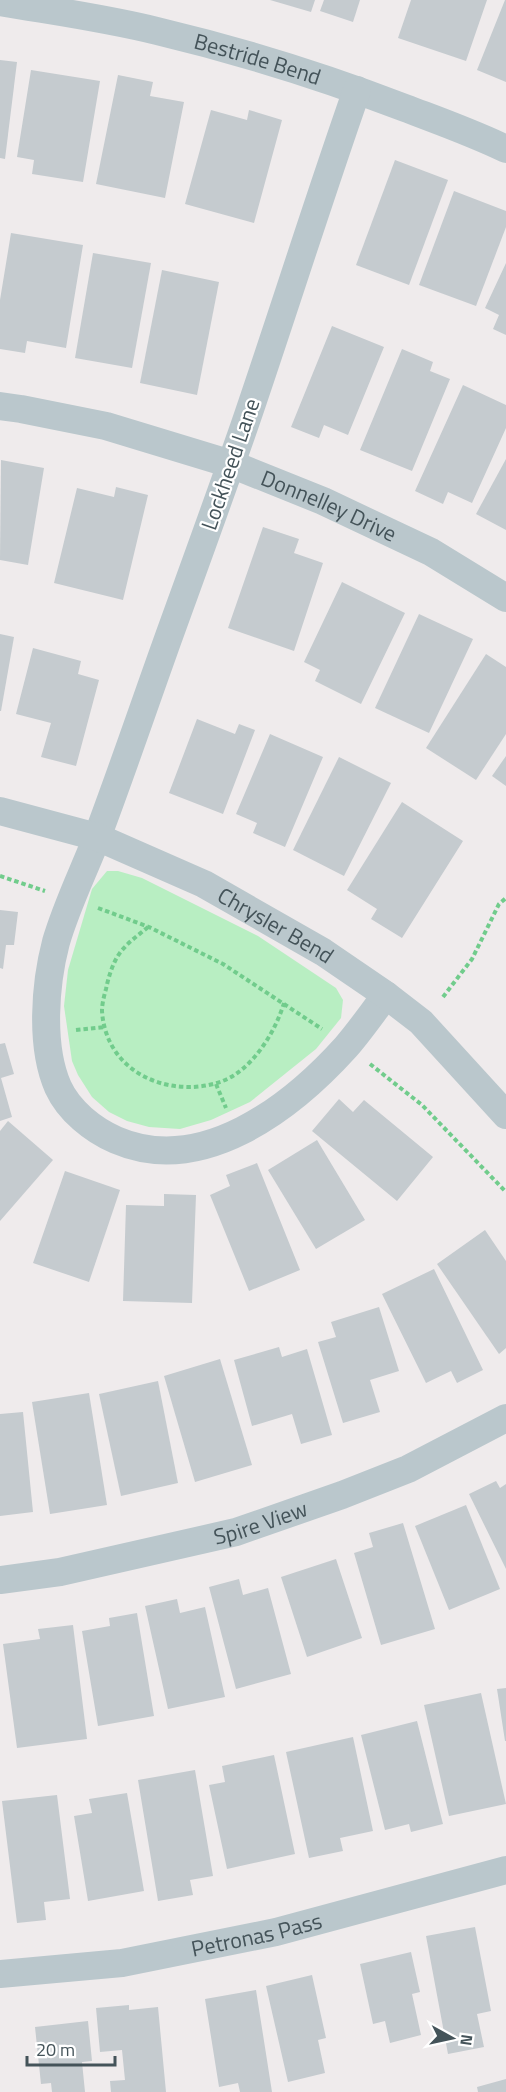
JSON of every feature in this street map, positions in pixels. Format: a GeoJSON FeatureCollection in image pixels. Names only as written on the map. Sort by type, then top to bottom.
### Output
{"type":"FeatureCollection","features":[{"type":"Feature","properties":{"kind":"street","name":"Bestride Bend"},"geometry":{"type":"LineString","coordinates":[[0,2],[156,31],[261,58],[357,90],[506,149]]}},
{"type":"Feature","properties":{"kind":"street","name":"Lockheed Lane"},"geometry":{"type":"LineString","coordinates":[[357,90],[231,464],[97,837],[71,899],[56,943],[45,1012],[51,1060],[58,1088],[79,1116],[100,1134],[128,1146],[162,1151],[196,1148],[237,1134],[262,1119],[309,1085],[347,1046],[386,995]]}},
{"type":"Feature","properties":{"kind":"street","name":"Donnelley Drive"},"geometry":{"type":"LineString","coordinates":[[0,406],[106,426],[231,464],[323,501],[431,552],[506,598]]}},
{"type":"Feature","properties":{"kind":"street","name":"Chrysler Bend"},"geometry":{"type":"LineString","coordinates":[[0,811],[97,837],[204,884],[323,952],[421,1022],[506,1115]]}},
{"type":"Feature","properties":{"kind":"street","name":"Spire View"},"geometry":{"type":"LineString","coordinates":[[0,1580],[60,1572],[236,1533],[408,1469],[506,1418]]}},
{"type":"Feature","properties":{"kind":"street","name":"Petronas Pass"},"geometry":{"type":"LineString","coordinates":[[0,1974],[122,1963],[276,1932],[506,1870]]}},
{"type":"Feature","properties":{"kind":"path"},"geometry":{"type":"LineString","coordinates":[[0,876],[149,927],[223,964],[347,1046],[422,1105],[506,1192]]}},
{"type":"Feature","properties":{"kind":"path"},"geometry":{"type":"LineString","coordinates":[[443,997],[472,959],[499,904],[506,898]]}},
{"type":"Feature","properties":{"kind":"path"},"geometry":{"type":"LineString","coordinates":[[149,927],[122,949],[109,974],[102,1009],[105,1027],[116,1051],[130,1070],[151,1081],[172,1087],[216,1084],[236,1074],[257,1054],[279,1021],[284,1003]]}},
{"type":"Feature","properties":{"kind":"green space"},"geometry":{"type":"Polygon","coordinates":[[[107,871],[118,871],[142,878],[258,936],[336,988],[343,1000],[341,1018],[316,1049],[250,1102],[211,1120],[180,1129],[149,1127],[127,1121],[109,1112],[92,1097],[72,1061],[64,1006],[68,970],[92,889],[107,871]]]}},
{"type":"Feature","properties":{"kind":"building"},"geometry":{"type":"Polygon","coordinates":[[[270,0],[315,0],[311,12],[270,0]]]}},
{"type":"Feature","properties":{"kind":"building"},"geometry":{"type":"Polygon","coordinates":[[[324,0],[360,0],[353,22],[320,11],[324,0]]]}},
{"type":"Feature","properties":{"kind":"building"},"geometry":{"type":"Polygon","coordinates":[[[411,0],[487,0],[466,61],[398,38],[411,0]]]}},
{"type":"Feature","properties":{"kind":"building"},"geometry":{"type":"Polygon","coordinates":[[[506,0],[506,82],[477,70],[506,0]]]}},
{"type":"Feature","properties":{"kind":"building"},"geometry":{"type":"Polygon","coordinates":[[[0,60],[17,62],[5,159],[0,158],[0,60]]]}},
{"type":"Feature","properties":{"kind":"building"},"geometry":{"type":"Polygon","coordinates":[[[31,70],[100,81],[83,182],[32,174],[34,160],[17,157],[31,70]]]}},
{"type":"Feature","properties":{"kind":"building"},"geometry":{"type":"Polygon","coordinates":[[[118,75],[153,82],[150,96],[184,102],[165,198],[96,184],[118,75]]]}},
{"type":"Feature","properties":{"kind":"building"},"geometry":{"type":"Polygon","coordinates":[[[211,110],[247,120],[249,110],[282,120],[254,223],[185,204],[211,110]]]}},
{"type":"Feature","properties":{"kind":"building"},"geometry":{"type":"Polygon","coordinates":[[[395,160],[448,180],[409,285],[356,265],[395,160]]]}},
{"type":"Feature","properties":{"kind":"building"},"geometry":{"type":"Polygon","coordinates":[[[454,191],[506,211],[506,227],[476,306],[419,285],[454,191]]]}},
{"type":"Feature","properties":{"kind":"building"},"geometry":{"type":"Polygon","coordinates":[[[11,233],[83,245],[66,348],[27,341],[25,353],[0,349],[0,300],[11,233]]]}},
{"type":"Feature","properties":{"kind":"building"},"geometry":{"type":"Polygon","coordinates":[[[93,253],[151,263],[132,368],[75,358],[93,253]]]}},
{"type":"Feature","properties":{"kind":"building"},"geometry":{"type":"Polygon","coordinates":[[[506,263],[506,335],[493,329],[499,315],[485,308],[506,263]]]}},
{"type":"Feature","properties":{"kind":"building"},"geometry":{"type":"Polygon","coordinates":[[[162,270],[219,282],[197,395],[140,383],[162,270]]]}},
{"type":"Feature","properties":{"kind":"building"},"geometry":{"type":"Polygon","coordinates":[[[332,326],[384,347],[348,435],[324,425],[319,438],[291,427],[332,326]]]}},
{"type":"Feature","properties":{"kind":"building"},"geometry":{"type":"Polygon","coordinates":[[[402,349],[433,362],[430,371],[450,379],[412,471],[360,450],[402,349]]]}},
{"type":"Feature","properties":{"kind":"building"},"geometry":{"type":"Polygon","coordinates":[[[463,385],[506,405],[506,428],[472,503],[448,492],[443,504],[415,491],[463,385]]]}},
{"type":"Feature","properties":{"kind":"building"},"geometry":{"type":"Polygon","coordinates":[[[506,459],[506,530],[476,514],[506,459]]]}},
{"type":"Feature","properties":{"kind":"building"},"geometry":{"type":"Polygon","coordinates":[[[1,460],[44,468],[28,565],[0,560],[1,460]]]}},
{"type":"Feature","properties":{"kind":"building"},"geometry":{"type":"Polygon","coordinates":[[[116,487],[148,495],[123,600],[54,583],[77,488],[114,497],[116,487]]]}},
{"type":"Feature","properties":{"kind":"building"},"geometry":{"type":"Polygon","coordinates":[[[263,527],[299,539],[294,553],[323,563],[294,651],[228,628],[263,527]]]}},
{"type":"Feature","properties":{"kind":"building"},"geometry":{"type":"Polygon","coordinates":[[[342,582],[405,613],[361,704],[315,681],[320,670],[304,662],[342,582]]]}},
{"type":"Feature","properties":{"kind":"building"},"geometry":{"type":"Polygon","coordinates":[[[419,614],[473,639],[429,733],[375,708],[419,614]]]}},
{"type":"Feature","properties":{"kind":"building"},"geometry":{"type":"Polygon","coordinates":[[[0,634],[14,637],[1,711],[0,711],[0,634]]]}},
{"type":"Feature","properties":{"kind":"building"},"geometry":{"type":"Polygon","coordinates":[[[33,648],[81,661],[78,674],[99,680],[76,766],[41,757],[51,723],[16,714],[33,648]]]}},
{"type":"Feature","properties":{"kind":"building"},"geometry":{"type":"Polygon","coordinates":[[[486,654],[506,667],[506,734],[476,780],[426,748],[486,654]]]}},
{"type":"Feature","properties":{"kind":"building"},"geometry":{"type":"Polygon","coordinates":[[[197,719],[235,734],[239,724],[255,730],[223,814],[169,793],[197,719]]]}},
{"type":"Feature","properties":{"kind":"building"},"geometry":{"type":"Polygon","coordinates":[[[270,734],[323,757],[285,847],[253,833],[257,823],[236,814],[270,734]]]}},
{"type":"Feature","properties":{"kind":"building"},"geometry":{"type":"Polygon","coordinates":[[[506,756],[506,786],[492,776],[506,756]]]}},
{"type":"Feature","properties":{"kind":"building"},"geometry":{"type":"Polygon","coordinates":[[[339,757],[391,783],[344,876],[293,850],[339,757]]]}},
{"type":"Feature","properties":{"kind":"building"},"geometry":{"type":"Polygon","coordinates":[[[402,802],[463,841],[402,938],[371,919],[377,909],[347,890],[402,802]]]}},
{"type":"Feature","properties":{"kind":"building"},"geometry":{"type":"Polygon","coordinates":[[[0,910],[18,912],[14,945],[6,945],[3,969],[0,968],[0,910]]]}},
{"type":"Feature","properties":{"kind":"building"},"geometry":{"type":"Polygon","coordinates":[[[5,1043],[14,1074],[1,1078],[12,1117],[0,1121],[0,1044],[5,1043]]]}},
{"type":"Feature","properties":{"kind":"building"},"geometry":{"type":"Polygon","coordinates":[[[339,1099],[353,1112],[364,1100],[433,1157],[397,1201],[312,1131],[339,1099]]]}},
{"type":"Feature","properties":{"kind":"building"},"geometry":{"type":"Polygon","coordinates":[[[8,1121],[53,1160],[0,1221],[0,1131],[8,1121]]]}},
{"type":"Feature","properties":{"kind":"building"},"geometry":{"type":"Polygon","coordinates":[[[317,1140],[365,1220],[316,1249],[268,1170],[317,1140]]]}},
{"type":"Feature","properties":{"kind":"building"},"geometry":{"type":"Polygon","coordinates":[[[257,1163],[300,1270],[249,1291],[210,1195],[230,1186],[226,1175],[257,1163]]]}},
{"type":"Feature","properties":{"kind":"building"},"geometry":{"type":"Polygon","coordinates":[[[65,1171],[120,1190],[89,1282],[33,1263],[65,1171]]]}},
{"type":"Feature","properties":{"kind":"building"},"geometry":{"type":"Polygon","coordinates":[[[164,1194],[196,1195],[192,1303],[123,1301],[126,1205],[164,1206],[164,1194]]]}},
{"type":"Feature","properties":{"kind":"building"},"geometry":{"type":"Polygon","coordinates":[[[485,1230],[506,1261],[506,1348],[499,1354],[437,1264],[485,1230]]]}},
{"type":"Feature","properties":{"kind":"building"},"geometry":{"type":"Polygon","coordinates":[[[434,1269],[483,1370],[457,1383],[451,1371],[426,1383],[382,1294],[434,1269]]]}},
{"type":"Feature","properties":{"kind":"building"},"geometry":{"type":"Polygon","coordinates":[[[379,1307],[399,1371],[370,1380],[380,1412],[343,1423],[318,1342],[336,1337],[331,1322],[379,1307]]]}},
{"type":"Feature","properties":{"kind":"building"},"geometry":{"type":"Polygon","coordinates":[[[279,1347],[282,1357],[307,1349],[332,1435],[301,1444],[292,1414],[252,1426],[234,1360],[279,1347]]]}},
{"type":"Feature","properties":{"kind":"building"},"geometry":{"type":"Polygon","coordinates":[[[220,1359],[252,1465],[195,1482],[164,1376],[220,1359]]]}},
{"type":"Feature","properties":{"kind":"building"},"geometry":{"type":"Polygon","coordinates":[[[158,1381],[178,1483],[121,1496],[99,1394],[158,1381]]]}},
{"type":"Feature","properties":{"kind":"building"},"geometry":{"type":"Polygon","coordinates":[[[89,1393],[107,1505],[50,1514],[32,1402],[89,1393]]]}},
{"type":"Feature","properties":{"kind":"building"},"geometry":{"type":"Polygon","coordinates":[[[23,1412],[33,1512],[0,1516],[0,1414],[23,1412]]]}},
{"type":"Feature","properties":{"kind":"building"},"geometry":{"type":"Polygon","coordinates":[[[496,1481],[500,1488],[506,1484],[506,1569],[469,1494],[496,1481]]]}},
{"type":"Feature","properties":{"kind":"building"},"geometry":{"type":"Polygon","coordinates":[[[466,1505],[500,1589],[449,1610],[415,1526],[466,1505]]]}},
{"type":"Feature","properties":{"kind":"building"},"geometry":{"type":"Polygon","coordinates":[[[403,1523],[435,1629],[381,1645],[354,1553],[373,1547],[369,1533],[403,1523]]]}},
{"type":"Feature","properties":{"kind":"building"},"geometry":{"type":"Polygon","coordinates":[[[336,1559],[362,1638],[307,1657],[281,1577],[336,1559]]]}},
{"type":"Feature","properties":{"kind":"building"},"geometry":{"type":"Polygon","coordinates":[[[239,1579],[243,1595],[268,1588],[291,1674],[236,1689],[209,1587],[239,1579]]]}},
{"type":"Feature","properties":{"kind":"building"},"geometry":{"type":"Polygon","coordinates":[[[177,1599],[180,1613],[205,1607],[225,1697],[168,1709],[145,1606],[177,1599]]]}},
{"type":"Feature","properties":{"kind":"building"},"geometry":{"type":"Polygon","coordinates":[[[137,1613],[154,1716],[98,1726],[82,1631],[110,1626],[109,1618],[137,1613]]]}},
{"type":"Feature","properties":{"kind":"building"},"geometry":{"type":"Polygon","coordinates":[[[73,1625],[87,1739],[17,1748],[3,1644],[40,1639],[38,1629],[73,1625]]]}},
{"type":"Feature","properties":{"kind":"building"},"geometry":{"type":"Polygon","coordinates":[[[506,1688],[506,1741],[505,1741],[497,1689],[506,1688]]]}},
{"type":"Feature","properties":{"kind":"building"},"geometry":{"type":"Polygon","coordinates":[[[481,1693],[506,1804],[449,1816],[424,1705],[481,1693]]]}},
{"type":"Feature","properties":{"kind":"building"},"geometry":{"type":"Polygon","coordinates":[[[417,1721],[443,1824],[411,1832],[409,1824],[385,1830],[361,1735],[417,1721]]]}},
{"type":"Feature","properties":{"kind":"building"},"geometry":{"type":"Polygon","coordinates":[[[353,1737],[373,1831],[340,1838],[343,1851],[309,1858],[286,1752],[353,1737]]]}},
{"type":"Feature","properties":{"kind":"building"},"geometry":{"type":"Polygon","coordinates":[[[274,1755],[295,1854],[227,1869],[209,1785],[225,1782],[222,1766],[274,1755]]]}},
{"type":"Feature","properties":{"kind":"building"},"geometry":{"type":"Polygon","coordinates":[[[195,1770],[213,1876],[190,1880],[193,1895],[158,1901],[138,1780],[195,1770]]]}},
{"type":"Feature","properties":{"kind":"building"},"geometry":{"type":"Polygon","coordinates":[[[127,1793],[144,1891],[88,1901],[74,1816],[92,1813],[89,1799],[127,1793]]]}},
{"type":"Feature","properties":{"kind":"building"},"geometry":{"type":"Polygon","coordinates":[[[57,1795],[70,1899],[44,1902],[46,1920],[17,1923],[2,1801],[57,1795]]]}},
{"type":"Feature","properties":{"kind":"building"},"geometry":{"type":"Polygon","coordinates":[[[475,1927],[491,2011],[477,2014],[484,2047],[448,2054],[426,1936],[475,1927]]]}},
{"type":"Feature","properties":{"kind":"building"},"geometry":{"type":"Polygon","coordinates":[[[411,1952],[420,1992],[412,1994],[421,2035],[390,2043],[385,2021],[373,2024],[360,1964],[411,1952]]]}},
{"type":"Feature","properties":{"kind":"building"},"geometry":{"type":"Polygon","coordinates":[[[312,1975],[326,2038],[318,2040],[325,2073],[288,2082],[266,1986],[312,1975]]]}},
{"type":"Feature","properties":{"kind":"building"},"geometry":{"type":"Polygon","coordinates":[[[256,1990],[272,2092],[240,2092],[238,2083],[219,2087],[205,1999],[256,1990]]]}},
{"type":"Feature","properties":{"kind":"building"},"geometry":{"type":"Polygon","coordinates":[[[129,2005],[129,2010],[158,2007],[166,2092],[111,2092],[110,2081],[125,2080],[122,2050],[100,2052],[96,2008],[129,2005]]]}},
{"type":"Feature","properties":{"kind":"building"},"geometry":{"type":"Polygon","coordinates":[[[88,2021],[92,2061],[82,2062],[85,2092],[52,2092],[51,2083],[41,2084],[35,2027],[88,2021]]]}},
{"type":"Feature","properties":{"kind":"building"},"geometry":{"type":"Polygon","coordinates":[[[506,2079],[506,2092],[478,2092],[477,2087],[506,2079]]]}}]}
